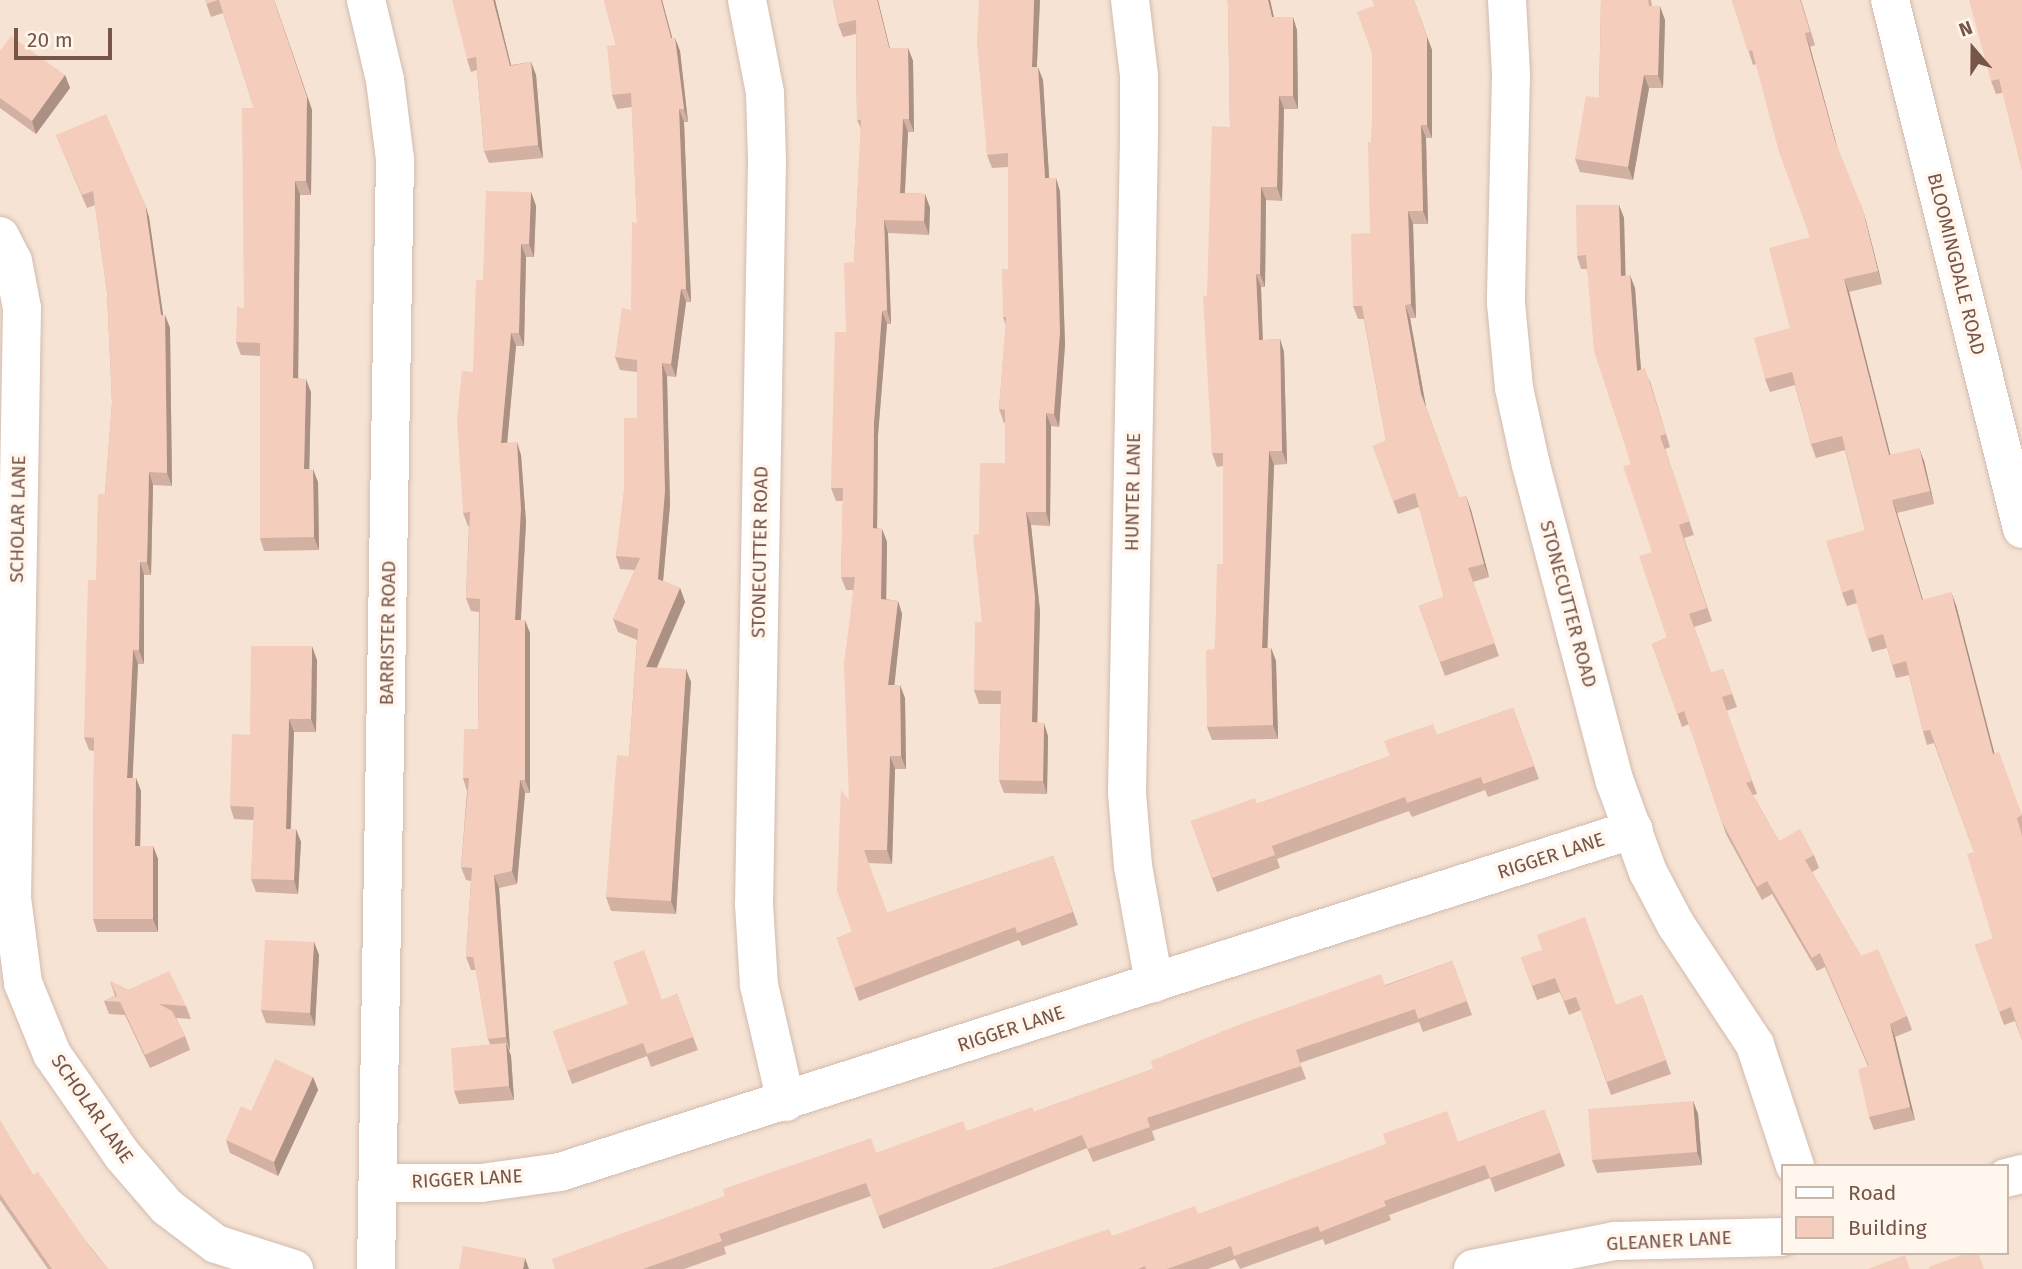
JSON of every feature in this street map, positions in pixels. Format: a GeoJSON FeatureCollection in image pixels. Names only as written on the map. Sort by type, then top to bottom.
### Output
{"type":"FeatureCollection","features":[{"type":"Feature","properties":{"kind":"street","name":"BARRISTER ROAD"},"geometry":{"type":"LineString","coordinates":[[366,0],[385,80],[394,159],[380,1183],[376,1269]]}},
{"type":"Feature","properties":{"kind":"street","name":"STONECUTTER ROAD"},"geometry":{"type":"LineString","coordinates":[[747,0],[765,93],[767,161],[754,904],[759,985],[786,1102]]}},
{"type":"Feature","properties":{"kind":"street","name":"HUNTER LANE"},"geometry":{"type":"LineString","coordinates":[[1130,0],[1139,76],[1139,138],[1127,793],[1133,866],[1154,983]]}},
{"type":"Feature","properties":{"kind":"street","name":"STONECUTTER ROAD"},"geometry":{"type":"LineString","coordinates":[[1507,0],[1511,75],[1506,303],[1514,388],[1615,782],[1648,872],[1676,925],[1755,1045],[1794,1164]]}},
{"type":"Feature","properties":{"kind":"street","name":"BLOOMINGDALE ROAD"},"geometry":{"type":"LineString","coordinates":[[1890,0],[2022,529]]}},
{"type":"Feature","properties":{"kind":"street","name":"SCHOLAR LANE"},"geometry":{"type":"LineString","coordinates":[[0,236],[13,261],[22,308],[12,898],[23,983],[52,1054],[124,1157],[167,1207],[216,1244],[294,1269]]}},
{"type":"Feature","properties":{"kind":"street","name":"RIGGER LANE"},"geometry":{"type":"LineString","coordinates":[[380,1183],[481,1183],[560,1172],[1634,829]]}},
{"type":"Feature","properties":{"kind":"street","name":"GLEANER LANE"},"geometry":{"type":"LineString","coordinates":[[1473,1269],[1615,1241],[1780,1237]]}},
{"type":"Feature","properties":{"kind":"shaded area"},"geometry":{"type":"Polygon","coordinates":[[[0,0],[2022,0],[2022,1269],[0,1269],[0,0]]]}},
{"type":"Feature","properties":{"kind":"building"},"geometry":{"type":"Polygon","coordinates":[[[219,0],[274,0],[307,97],[306,181],[295,181],[293,378],[306,379],[304,469],[313,469],[314,537],[260,538],[260,343],[236,342],[237,307],[244,308],[242,108],[254,108],[219,0]]]}},
{"type":"Feature","properties":{"kind":"building"},"geometry":{"type":"Polygon","coordinates":[[[452,0],[493,0],[510,66],[531,62],[538,145],[484,151],[476,57],[467,59],[452,0]]]}},
{"type":"Feature","properties":{"kind":"building"},"geometry":{"type":"Polygon","coordinates":[[[604,0],[661,0],[671,38],[675,38],[684,109],[679,109],[686,289],[681,289],[671,364],[662,363],[665,491],[658,579],[680,588],[646,667],[686,669],[671,901],[606,897],[617,755],[629,756],[638,629],[613,619],[640,558],[616,556],[624,488],[624,418],[637,418],[637,360],[615,357],[622,308],[631,310],[632,222],[637,223],[631,93],[612,95],[607,46],[616,45],[604,0]]]}},
{"type":"Feature","properties":{"kind":"building"},"geometry":{"type":"Polygon","coordinates":[[[833,0],[877,0],[889,48],[908,48],[909,119],[903,119],[900,193],[925,194],[924,221],[884,220],[887,310],[882,311],[874,422],[873,528],[882,529],[881,599],[898,601],[888,685],[900,685],[901,756],[890,756],[887,850],[864,850],[887,913],[1053,856],[1073,912],[1017,933],[1015,927],[854,988],[837,938],[852,932],[837,891],[841,790],[849,800],[844,664],[855,577],[841,577],[843,488],[831,488],[835,332],[846,332],[844,263],[854,262],[861,120],[857,120],[856,20],[838,24],[833,0]]]}},
{"type":"Feature","properties":{"kind":"building"},"geometry":{"type":"Polygon","coordinates":[[[979,0],[1034,0],[1032,67],[1038,67],[1045,178],[1056,178],[1060,332],[1054,414],[1046,413],[1046,512],[1026,512],[1035,597],[1032,722],[1044,723],[1043,781],[999,780],[1001,691],[974,690],[975,622],[982,622],[973,535],[979,534],[980,463],[1005,463],[1005,410],[999,409],[1006,317],[1003,317],[1002,269],[1008,269],[1008,153],[987,155],[977,44],[979,0]]]}},
{"type":"Feature","properties":{"kind":"building"},"geometry":{"type":"Polygon","coordinates":[[[1227,0],[1268,0],[1272,17],[1293,17],[1293,96],[1279,96],[1277,187],[1261,187],[1260,274],[1256,274],[1259,340],[1280,339],[1282,451],[1269,451],[1262,648],[1271,648],[1273,725],[1207,727],[1206,650],[1215,649],[1217,564],[1223,564],[1223,453],[1212,453],[1203,296],[1207,296],[1212,126],[1230,127],[1227,0]]]}},
{"type":"Feature","properties":{"kind":"building"},"geometry":{"type":"Polygon","coordinates":[[[1372,0],[1414,0],[1427,37],[1427,125],[1421,125],[1423,211],[1408,211],[1411,304],[1405,305],[1421,394],[1459,498],[1466,496],[1484,564],[1468,568],[1495,643],[1440,662],[1419,606],[1444,597],[1415,493],[1393,501],[1373,446],[1386,441],[1362,306],[1353,306],[1351,234],[1370,233],[1368,142],[1372,142],[1372,53],[1357,12],[1374,6],[1372,0]]]}},
{"type":"Feature","properties":{"kind":"building"},"geometry":{"type":"Polygon","coordinates":[[[1601,0],[1648,0],[1649,6],[1660,6],[1658,75],[1644,75],[1628,167],[1575,159],[1586,96],[1599,98],[1601,0]]]}},
{"type":"Feature","properties":{"kind":"building"},"geometry":{"type":"Polygon","coordinates":[[[1732,0],[1800,0],[1810,32],[1805,33],[1835,141],[1862,207],[1878,271],[1844,279],[1889,455],[1919,448],[1930,491],[1892,500],[1922,600],[1951,592],[1993,754],[1999,752],[2022,815],[2017,818],[2022,836],[2022,1040],[2011,1007],[1999,1012],[1975,945],[1993,939],[1967,854],[1974,852],[1930,730],[1923,731],[1906,661],[1892,665],[1883,634],[1867,639],[1853,589],[1842,593],[1826,541],[1865,530],[1842,436],[1811,444],[1792,372],[1765,379],[1754,338],[1790,328],[1769,248],[1810,237],[1779,152],[1752,50],[1748,52],[1732,0]]]}},
{"type":"Feature","properties":{"kind":"building"},"geometry":{"type":"Polygon","coordinates":[[[1969,0],[2022,0],[2022,171],[1999,79],[1991,81],[1969,0]]]}},
{"type":"Feature","properties":{"kind":"building"},"geometry":{"type":"Polygon","coordinates":[[[11,36],[65,75],[32,121],[0,98],[0,51],[11,36]]]}},
{"type":"Feature","properties":{"kind":"building"},"geometry":{"type":"Polygon","coordinates":[[[106,114],[145,204],[161,315],[165,315],[167,473],[149,472],[147,562],[140,562],[139,650],[133,650],[127,778],[136,778],[135,846],[153,846],[153,919],[93,919],[94,738],[84,737],[88,580],[96,580],[98,494],[105,494],[112,403],[107,292],[93,191],[82,195],[56,135],[106,114]]]}},
{"type":"Feature","properties":{"kind":"building"},"geometry":{"type":"Polygon","coordinates":[[[486,191],[531,192],[529,244],[521,244],[519,333],[511,333],[501,443],[517,442],[521,509],[515,620],[525,620],[525,780],[520,780],[512,871],[494,875],[506,1037],[488,1039],[473,957],[466,957],[472,868],[461,867],[469,778],[463,778],[464,729],[478,729],[480,599],[466,598],[470,512],[463,513],[457,420],[462,371],[473,372],[476,280],[483,280],[486,191]]]}},
{"type":"Feature","properties":{"kind":"building"},"geometry":{"type":"Polygon","coordinates":[[[1576,205],[1619,205],[1621,276],[1630,275],[1637,371],[1645,368],[1666,434],[1660,436],[1690,521],[1679,525],[1707,608],[1689,614],[1711,673],[1723,669],[1732,694],[1722,697],[1752,781],[1746,783],[1779,841],[1800,829],[1814,855],[1805,860],[1861,956],[1878,949],[1907,1016],[1890,1024],[1910,1107],[1869,1117],[1858,1069],[1869,1066],[1820,953],[1812,958],[1767,881],[1757,887],[1721,820],[1684,711],[1677,714],[1652,644],[1667,638],[1639,556],[1652,552],[1623,466],[1631,464],[1594,351],[1586,255],[1577,256],[1576,205]]]}},
{"type":"Feature","properties":{"kind":"building"},"geometry":{"type":"Polygon","coordinates":[[[251,646],[312,646],[311,719],[289,719],[286,829],[296,829],[294,880],[251,879],[254,807],[230,806],[232,734],[250,735],[251,646]]]}},
{"type":"Feature","properties":{"kind":"building"},"geometry":{"type":"Polygon","coordinates":[[[1513,708],[1534,766],[1483,784],[1481,777],[1407,803],[1405,797],[1272,846],[1275,855],[1212,878],[1191,821],[1255,798],[1257,804],[1390,756],[1384,741],[1433,724],[1437,735],[1513,708]]]}},
{"type":"Feature","properties":{"kind":"building"},"geometry":{"type":"Polygon","coordinates":[[[1585,917],[1616,1005],[1642,995],[1666,1060],[1607,1082],[1576,997],[1564,1001],[1555,978],[1532,986],[1521,957],[1542,950],[1537,935],[1585,917]]]}},
{"type":"Feature","properties":{"kind":"building"},"geometry":{"type":"Polygon","coordinates":[[[265,940],[314,942],[310,1013],[261,1010],[265,940]]]}},
{"type":"Feature","properties":{"kind":"building"},"geometry":{"type":"Polygon","coordinates":[[[644,950],[662,1000],[677,994],[693,1037],[647,1054],[643,1043],[567,1071],[553,1031],[628,1004],[613,962],[644,950]]]}},
{"type":"Feature","properties":{"kind":"building"},"geometry":{"type":"Polygon","coordinates":[[[1452,961],[1467,1001],[1418,1019],[1415,1009],[1296,1050],[1301,1066],[1147,1118],[1150,1127],[1088,1149],[1082,1135],[878,1216],[866,1183],[719,1234],[722,1241],[643,1269],[555,1269],[552,1259],[725,1196],[723,1189],[871,1138],[876,1153],[963,1121],[967,1131],[1032,1107],[1034,1112],[1153,1069],[1151,1061],[1233,1027],[1381,974],[1385,986],[1452,961]]]}},
{"type":"Feature","properties":{"kind":"building"},"geometry":{"type":"Polygon","coordinates":[[[169,971],[186,1006],[159,1004],[172,1011],[185,1036],[145,1055],[120,1002],[104,1001],[117,996],[110,981],[128,990],[169,971]]]}},
{"type":"Feature","properties":{"kind":"building"},"geometry":{"type":"Polygon","coordinates":[[[506,1043],[509,1086],[454,1091],[451,1048],[506,1043]]]}},
{"type":"Feature","properties":{"kind":"building"},"geometry":{"type":"Polygon","coordinates":[[[275,1059],[313,1077],[274,1162],[226,1140],[241,1106],[251,1111],[275,1059]]]}},
{"type":"Feature","properties":{"kind":"building"},"geometry":{"type":"Polygon","coordinates":[[[1693,1101],[1697,1152],[1592,1160],[1588,1109],[1693,1101]]]}},
{"type":"Feature","properties":{"kind":"building"},"geometry":{"type":"Polygon","coordinates":[[[1544,1110],[1560,1153],[1490,1178],[1485,1165],[1384,1201],[1386,1206],[1320,1232],[1318,1226],[1234,1256],[1231,1246],[1167,1269],[1146,1269],[1145,1266],[1138,1269],[992,1269],[1109,1229],[1112,1236],[1195,1206],[1198,1214],[1386,1144],[1383,1134],[1447,1111],[1458,1142],[1544,1110]]]}},
{"type":"Feature","properties":{"kind":"building"},"geometry":{"type":"Polygon","coordinates":[[[0,1121],[33,1175],[38,1172],[108,1269],[52,1269],[0,1194],[0,1121]]]}},
{"type":"Feature","properties":{"kind":"building"},"geometry":{"type":"Polygon","coordinates":[[[463,1246],[525,1258],[523,1269],[459,1269],[463,1246]]]}},
{"type":"Feature","properties":{"kind":"building"},"geometry":{"type":"Polygon","coordinates":[[[1905,1255],[1910,1269],[1868,1269],[1905,1255]]]}},
{"type":"Feature","properties":{"kind":"building"},"geometry":{"type":"Polygon","coordinates":[[[1962,1255],[1979,1255],[1984,1269],[1930,1269],[1929,1267],[1962,1255]]]}}]}
